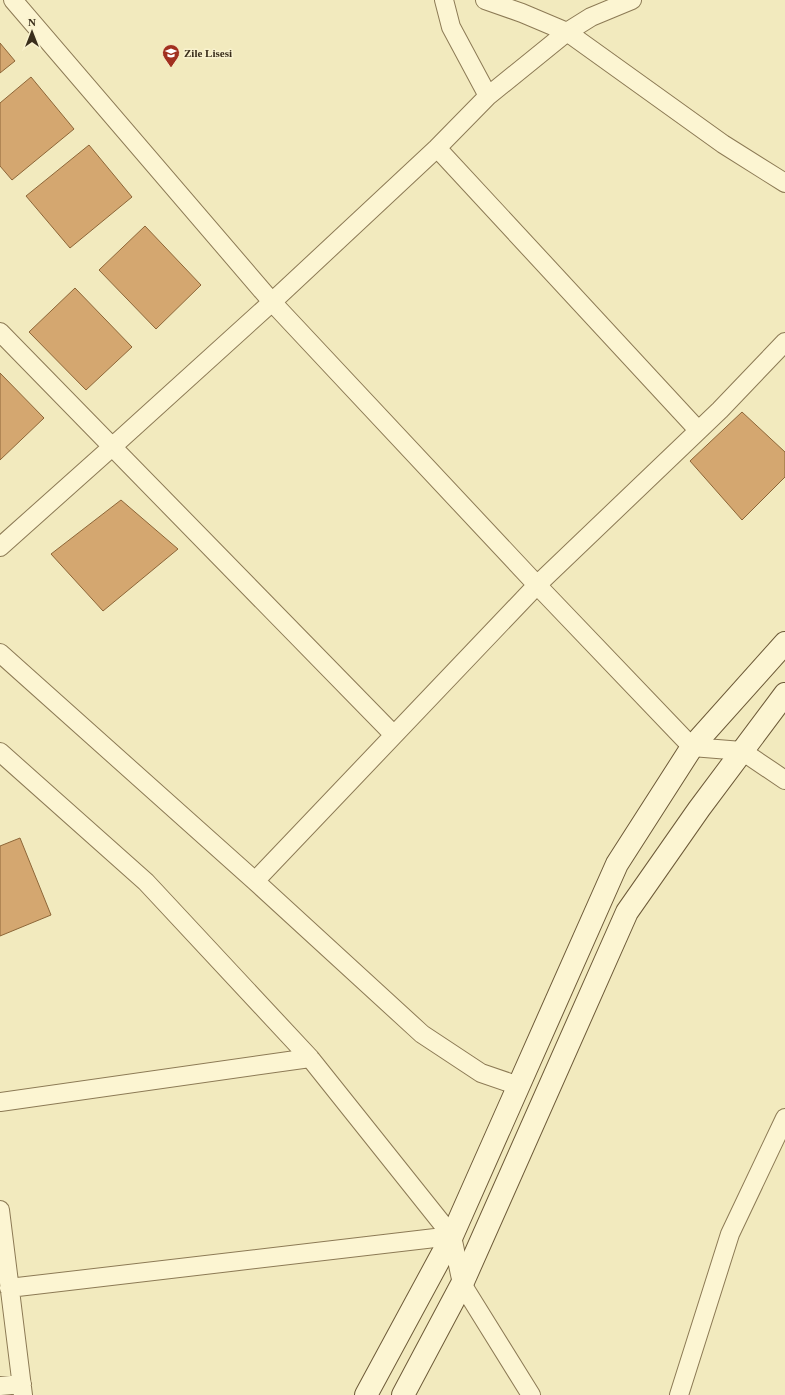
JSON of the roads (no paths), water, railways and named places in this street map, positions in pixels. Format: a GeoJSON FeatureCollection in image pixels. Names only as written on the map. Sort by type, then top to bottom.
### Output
{"type":"FeatureCollection","features":[{"type":"Feature","properties":{"kind":"street"},"geometry":{"type":"LineString","coordinates":[[13,0],[272,302],[537,585],[692,747],[742,751],[785,780]]}},
{"type":"Feature","properties":{"kind":"street"},"geometry":{"type":"LineString","coordinates":[[444,0],[450,27],[488,96]]}},
{"type":"Feature","properties":{"kind":"street"},"geometry":{"type":"LineString","coordinates":[[485,0],[522,13],[567,32],[723,144],[785,183]]}},
{"type":"Feature","properties":{"kind":"street"},"geometry":{"type":"LineString","coordinates":[[0,547],[272,302],[437,148],[488,96],[567,32],[591,17],[632,0]]}},
{"type":"Feature","properties":{"kind":"street"},"geometry":{"type":"LineString","coordinates":[[437,148],[698,430]]}},
{"type":"Feature","properties":{"kind":"street"},"geometry":{"type":"LineString","coordinates":[[0,332],[394,735]]}},
{"type":"Feature","properties":{"kind":"street"},"geometry":{"type":"LineString","coordinates":[[255,881],[537,585],[698,430],[785,342]]}},
{"type":"Feature","properties":{"kind":"street"},"geometry":{"type":"LineString","coordinates":[[366,1395],[452,1236],[618,864],[692,747],[785,643]]}},
{"type":"Feature","properties":{"kind":"street"},"geometry":{"type":"LineString","coordinates":[[0,653],[255,881],[422,1034],[481,1073],[519,1086]]}},
{"type":"Feature","properties":{"kind":"street"},"geometry":{"type":"LineString","coordinates":[[403,1395],[462,1284],[627,912],[699,809],[785,694]]}},
{"type":"Feature","properties":{"kind":"street"},"geometry":{"type":"LineString","coordinates":[[0,752],[146,882],[310,1058],[452,1236],[462,1284],[531,1395]]}},
{"type":"Feature","properties":{"kind":"street"},"geometry":{"type":"LineString","coordinates":[[0,1102],[310,1058]]}},
{"type":"Feature","properties":{"kind":"street"},"geometry":{"type":"LineString","coordinates":[[679,1395],[730,1234],[785,1118]]}},
{"type":"Feature","properties":{"kind":"street"},"geometry":{"type":"LineString","coordinates":[[0,1210],[23,1389],[0,1386]]}},
{"type":"Feature","properties":{"kind":"street"},"geometry":{"type":"LineString","coordinates":[[9,1288],[452,1236]]}},
{"type":"Feature","properties":{"kind":"place","name":"Zile Lisesi"},"geometry":{"type":"Point","coordinates":[171,68]}}]}
